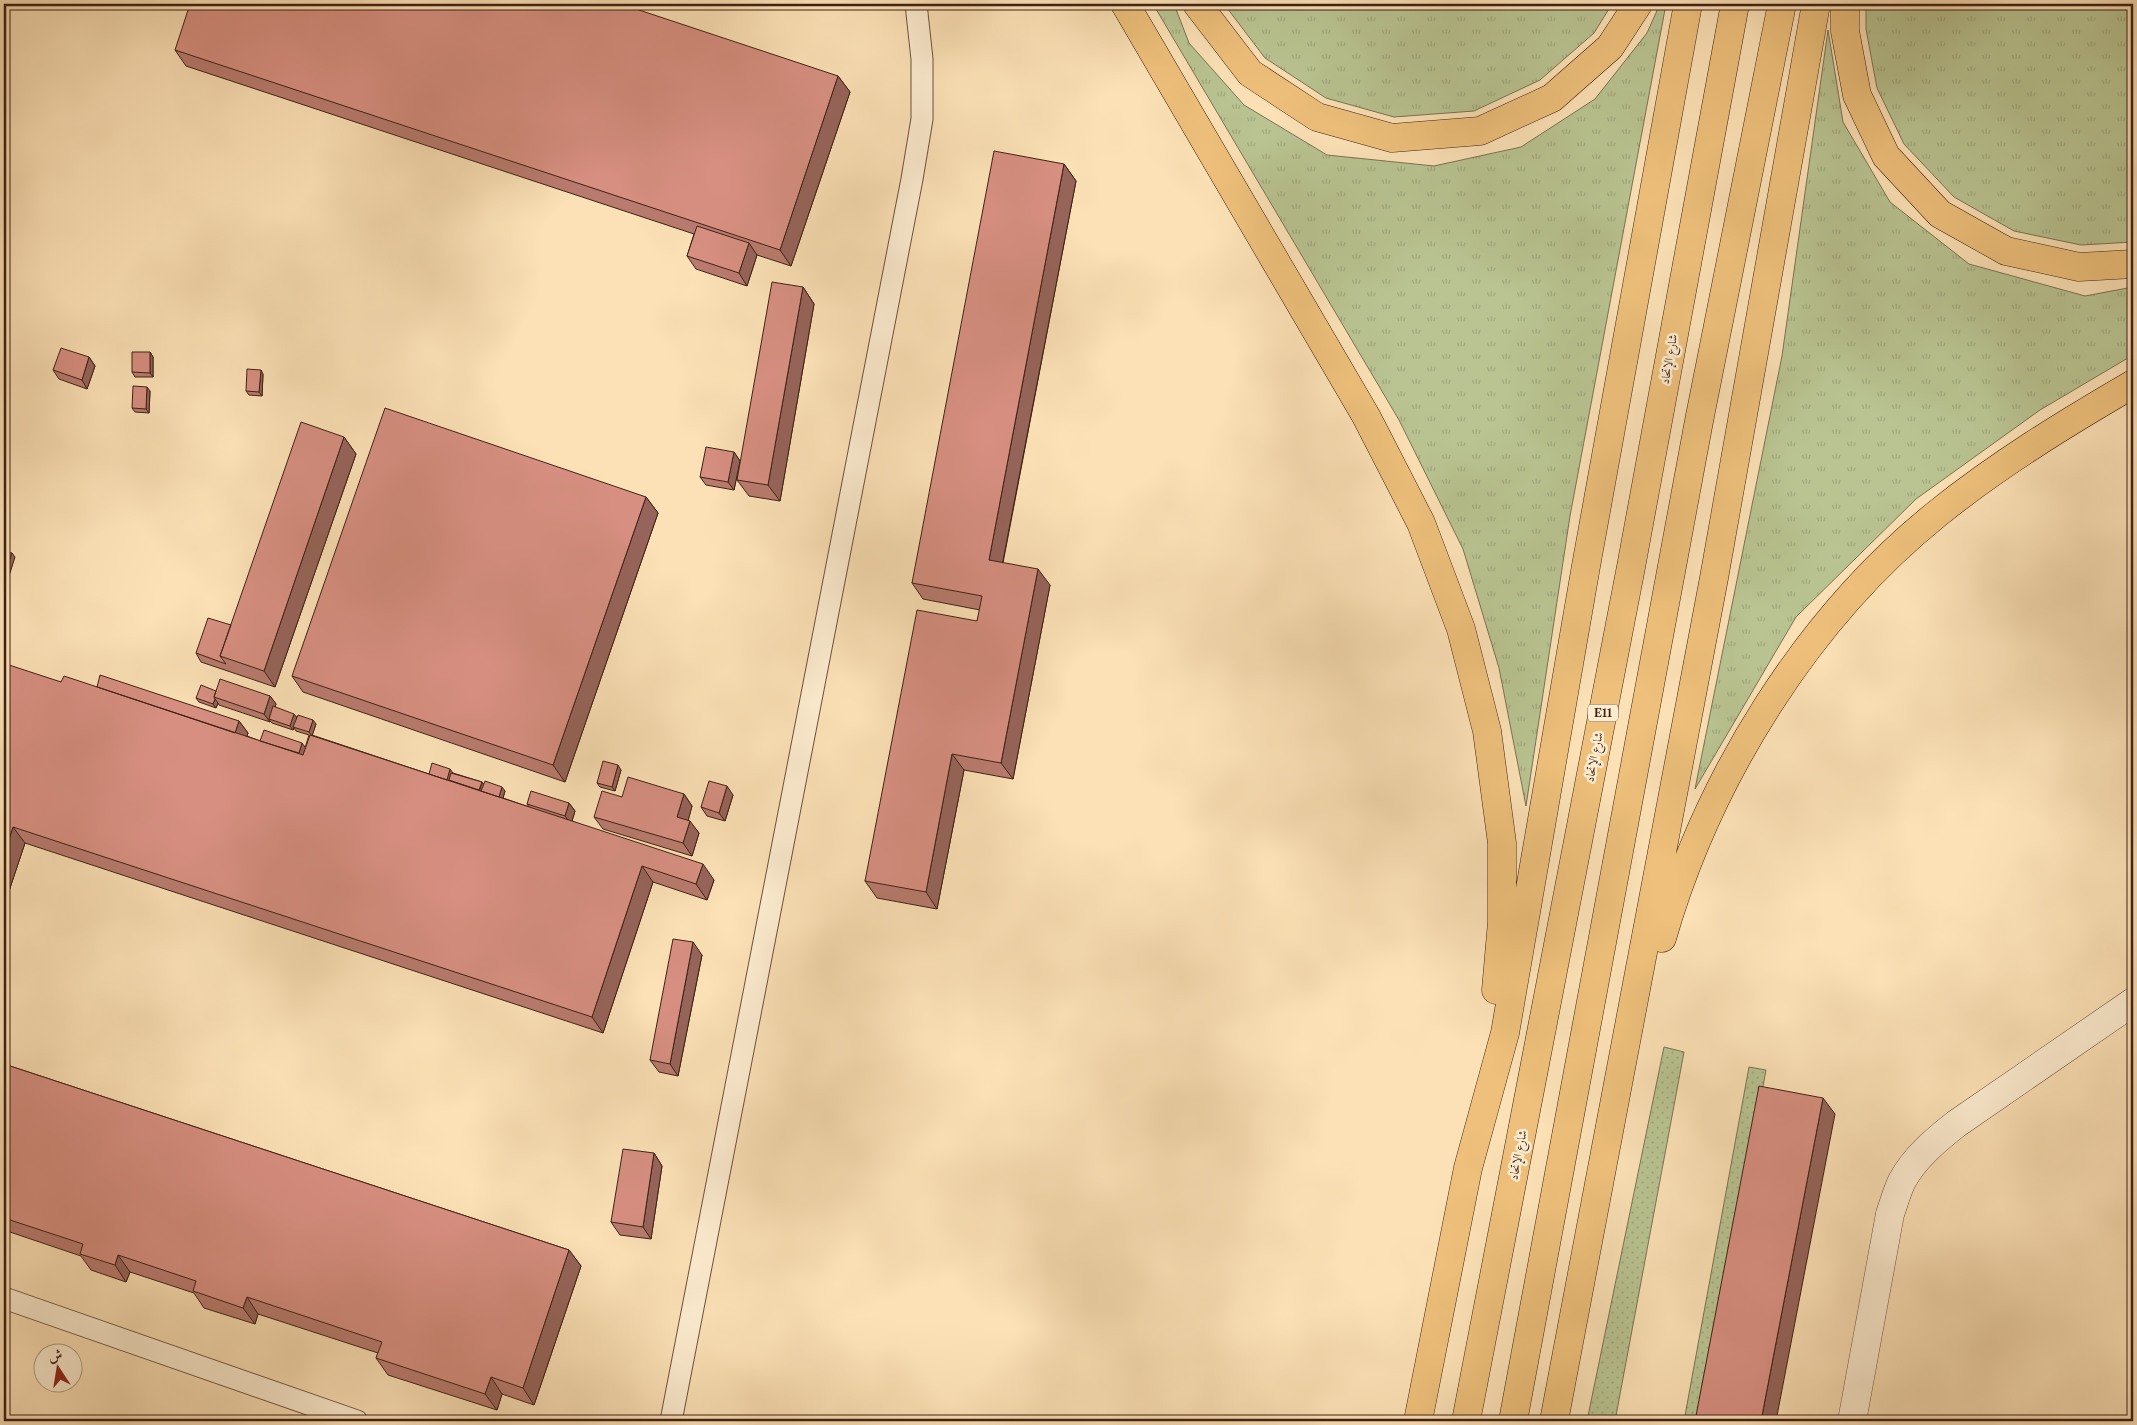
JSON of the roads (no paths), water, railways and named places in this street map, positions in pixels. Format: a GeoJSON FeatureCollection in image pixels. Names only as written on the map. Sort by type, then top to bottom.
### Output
{"type":"FeatureCollection","features":[{"type":"Feature","properties":{"kind":"main road"},"geometry":{"type":"LineString","coordinates":[[1126,4],[1366,416],[1421,523],[1461,630],[1486,731],[1502,843],[1502,922],[1493,1013],[1468,1168],[1418,1421]]}},
{"type":"Feature","properties":{"kind":"main road"},"geometry":{"type":"LineString","coordinates":[[1197,4],[1250,73],[1317,117],[1392,138],[1480,131],[1552,98],[1610,47],[1638,4]]}},
{"type":"Feature","properties":{"kind":"main road"},"geometry":{"type":"LineString","coordinates":[[1468,1168],[1505,1032],[1586,566],[1688,4]]}},
{"type":"Feature","properties":{"kind":"main road","name":"شارع الإتحاد"},"geometry":{"type":"LineString","coordinates":[[1466,1421],[1633,558],[1735,4]]}},
{"type":"Feature","properties":{"kind":"main road"},"geometry":{"type":"LineString","coordinates":[[1513,1421],[1697,431],[1782,4]]}},
{"type":"Feature","properties":{"kind":"main road"},"geometry":{"type":"LineString","coordinates":[[1554,1421],[1714,578],[1816,4]]}},
{"type":"Feature","properties":{"kind":"main road"},"geometry":{"type":"LineString","coordinates":[[1845,4],[1845,31],[1857,95],[1886,156],[1940,214],[2006,251],[2080,267],[2133,264]]}},
{"type":"Feature","properties":{"kind":"main road"},"geometry":{"type":"LineString","coordinates":[[1612,1123],[1670,909],[1693,850],[1717,796],[1761,718],[1808,647],[1865,580],[1937,514],[2015,456],[2133,384]]}},
{"type":"Feature","properties":{"kind":"street"},"geometry":{"type":"LineString","coordinates":[[671,1421],[914,170],[922,119],[922,59],[916,4]]}},
{"type":"Feature","properties":{"kind":"street"},"geometry":{"type":"LineString","coordinates":[[1852,1421],[1890,1214],[1902,1182],[1916,1160],[1956,1124],[2133,1002]]}},
{"type":"Feature","properties":{"kind":"street"},"geometry":{"type":"LineString","coordinates":[[4,1298],[358,1421]]}}]}
